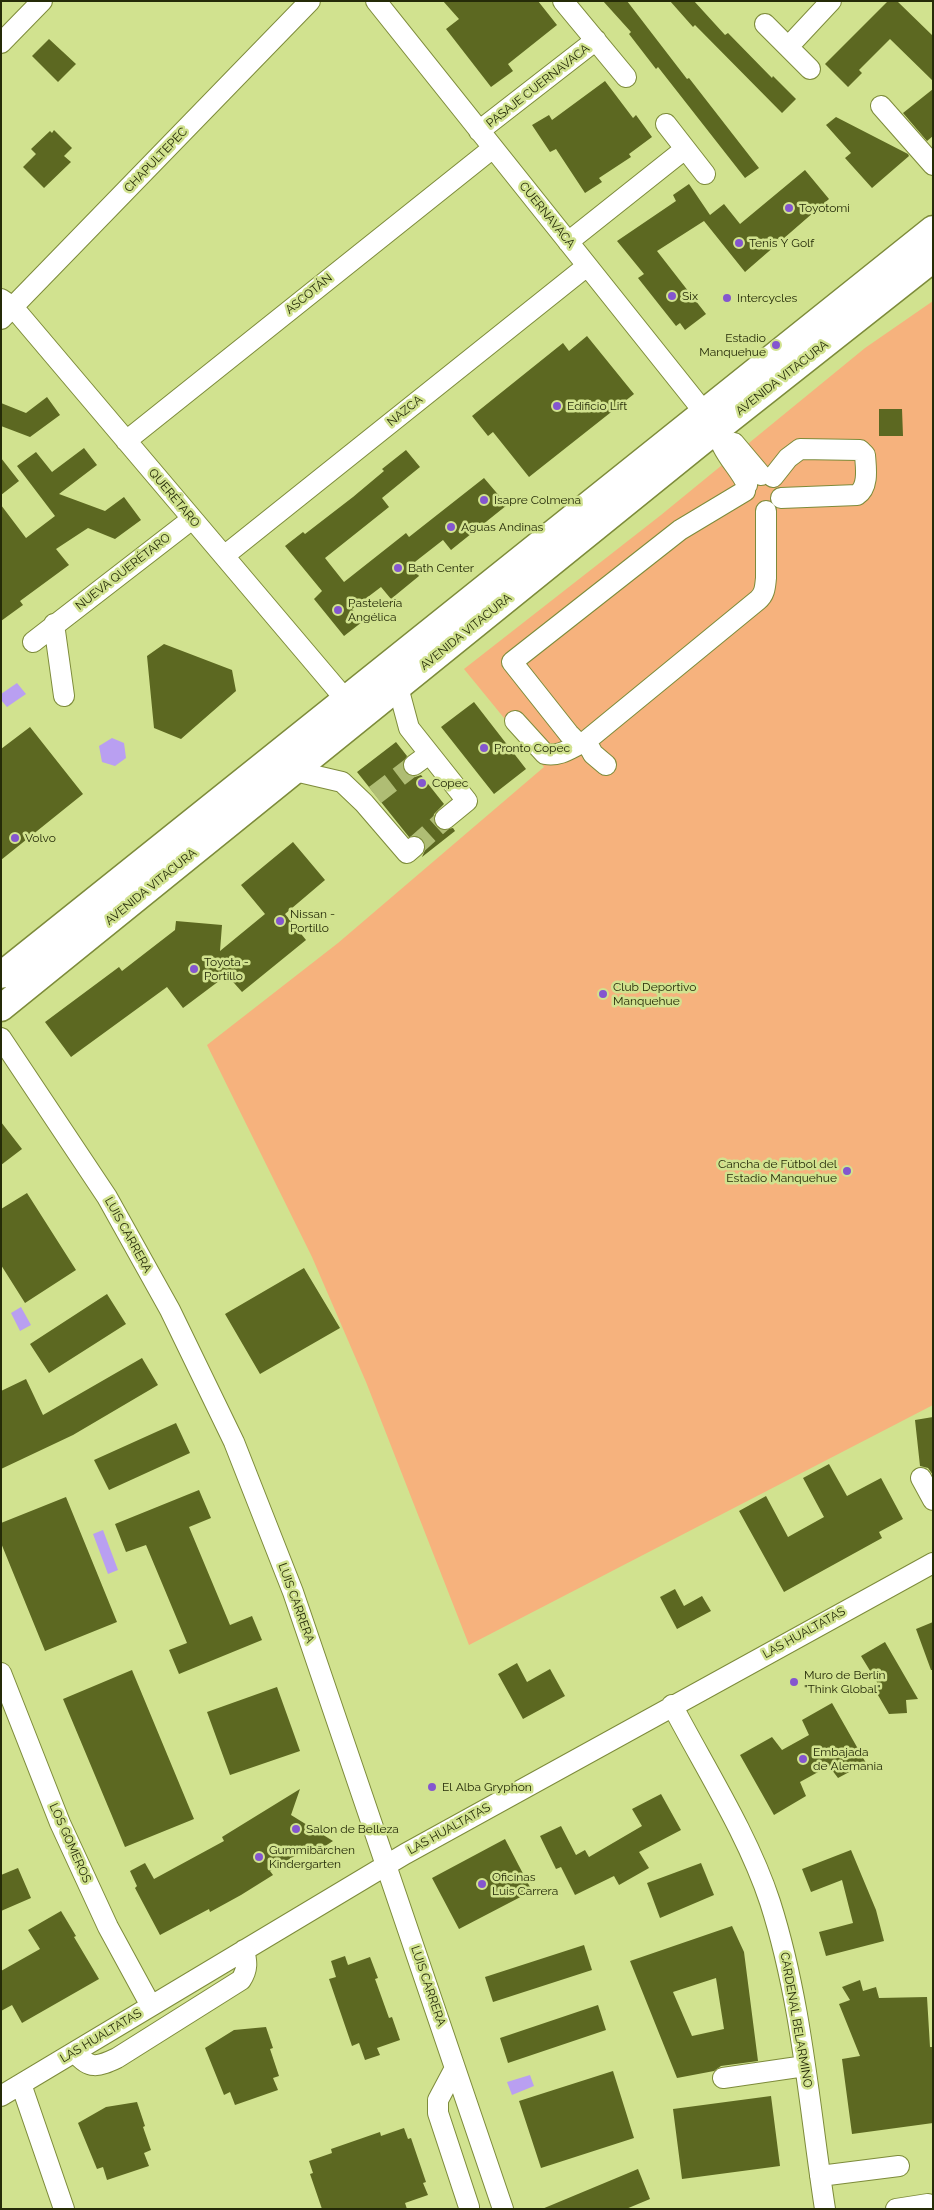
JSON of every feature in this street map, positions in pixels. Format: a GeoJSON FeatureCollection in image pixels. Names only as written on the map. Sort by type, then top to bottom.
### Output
{"type":"FeatureCollection","features":[{"type":"Feature","properties":{"kind":"main road","name":"AVENIDA VITACURA"},"geometry":{"type":"LineString","coordinates":[[1,1008],[398,687],[933,229]]}},
{"type":"Feature","properties":{"kind":"main road","name":"AVENIDA VITACURA"},"geometry":{"type":"LineString","coordinates":[[1,975],[346,700],[710,421],[933,259]]}},
{"type":"Feature","properties":{"kind":"street"},"geometry":{"type":"LineString","coordinates":[[1,43],[42,1]]}},
{"type":"Feature","properties":{"kind":"street","name":"CHAPULTEPEC"},"geometry":{"type":"LineString","coordinates":[[5,308],[310,1]]}},
{"type":"Feature","properties":{"kind":"street","name":"CUERNAVACA"},"geometry":{"type":"LineString","coordinates":[[376,1],[710,421],[732,441],[756,482]]}},
{"type":"Feature","properties":{"kind":"street","name":"PASAJE CUERNAVACA"},"geometry":{"type":"LineString","coordinates":[[563,1],[626,77]]}},
{"type":"Feature","properties":{"kind":"street"},"geometry":{"type":"LineString","coordinates":[[788,47],[831,1]]}},
{"type":"Feature","properties":{"kind":"street"},"geometry":{"type":"LineString","coordinates":[[765,24],[810,69]]}},
{"type":"Feature","properties":{"kind":"street","name":"PASAJE CUERNAVACA"},"geometry":{"type":"LineString","coordinates":[[479,131],[596,40]]}},
{"type":"Feature","properties":{"kind":"street"},"geometry":{"type":"LineString","coordinates":[[881,106],[933,165]]}},
{"type":"Feature","properties":{"kind":"street"},"geometry":{"type":"LineString","coordinates":[[666,124],[705,174]]}},
{"type":"Feature","properties":{"kind":"street","name":"ASCOTÁN"},"geometry":{"type":"LineString","coordinates":[[126,441],[493,148]]}},
{"type":"Feature","properties":{"kind":"street"},"geometry":{"type":"LineString","coordinates":[[568,242],[686,150]]}},
{"type":"Feature","properties":{"kind":"street","name":"NAZCA"},"geometry":{"type":"LineString","coordinates":[[224,556],[587,266]]}},
{"type":"Feature","properties":{"kind":"street","name":"QUERÉTARO"},"geometry":{"type":"LineString","coordinates":[[5,308],[126,441],[346,700]]}},
{"type":"Feature","properties":{"kind":"street"},"geometry":{"type":"LineString","coordinates":[[606,765],[583,742],[569,734],[512,662],[680,530],[756,482],[800,449],[860,450],[865,455],[865,483],[862,492],[857,495],[781,498]]}},
{"type":"Feature","properties":{"kind":"street"},"geometry":{"type":"LineString","coordinates":[[756,482],[781,486],[781,498],[775,508],[766,512],[757,511],[747,503],[756,482]]}},
{"type":"Feature","properties":{"kind":"street"},"geometry":{"type":"LineString","coordinates":[[515,721],[544,754],[558,754],[583,742],[762,596],[766,578],[766,512]]}},
{"type":"Feature","properties":{"kind":"street"},"geometry":{"type":"LineString","coordinates":[[640,578],[676,546],[699,518]]}},
{"type":"Feature","properties":{"kind":"street","name":"NUEVA QUERÉTARO"},"geometry":{"type":"LineString","coordinates":[[32,642],[192,519]]}},
{"type":"Feature","properties":{"kind":"street"},"geometry":{"type":"LineString","coordinates":[[54,624],[64,696]]}},
{"type":"Feature","properties":{"kind":"street"},"geometry":{"type":"LineString","coordinates":[[398,687],[409,728],[422,760],[467,801],[445,819]]}},
{"type":"Feature","properties":{"kind":"street"},"geometry":{"type":"LineString","coordinates":[[295,771],[342,782],[370,799],[407,853],[414,847]]}},
{"type":"Feature","properties":{"kind":"street","name":"LUIS CARRERA"},"geometry":{"type":"LineString","coordinates":[[1,1038],[111,1205],[170,1310],[234,1442],[293,1592],[501,2202]]}},
{"type":"Feature","properties":{"kind":"street"},"geometry":{"type":"LineString","coordinates":[[921,1478],[933,1500]]}},
{"type":"Feature","properties":{"kind":"street","name":"LAS HUALTATAS"},"geometry":{"type":"LineString","coordinates":[[1,2096],[386,1865],[933,1562]]}},
{"type":"Feature","properties":{"kind":"street","name":"LOS GOMEROS"},"geometry":{"type":"LineString","coordinates":[[1,1673],[60,1822],[108,1927],[151,2006]]}},
{"type":"Feature","properties":{"kind":"street","name":"CARDENAL BELARMINO"},"geometry":{"type":"LineString","coordinates":[[672,1705],[751,1855],[769,1901],[786,1954],[796,2004],[825,2209]]}},
{"type":"Feature","properties":{"kind":"street"},"geometry":{"type":"LineString","coordinates":[[75,2052],[82,2060],[92,2066],[105,2064],[117,2058],[241,1980],[246,1971],[247,1962],[244,1950]]}},
{"type":"Feature","properties":{"kind":"street"},"geometry":{"type":"LineString","coordinates":[[723,2078],[805,2066]]}},
{"type":"Feature","properties":{"kind":"street"},"geometry":{"type":"LineString","coordinates":[[455,2068],[438,2100],[438,2113],[467,2208],[501,2202]]}},
{"type":"Feature","properties":{"kind":"street"},"geometry":{"type":"LineString","coordinates":[[22,2084],[64,2209]]}},
{"type":"Feature","properties":{"kind":"street"},"geometry":{"type":"LineString","coordinates":[[820,2176],[899,2166]]}},
{"type":"Feature","properties":{"kind":"street"},"geometry":{"type":"LineString","coordinates":[[896,2209],[928,2204]]}},
{"type":"Feature","properties":{"kind":"shaded area","name":"Club Deportivo Manquehue"},"geometry":{"type":"Polygon","coordinates":[[[933,301],[933,1405],[469,1645],[366,1382],[312,1257],[207,1045],[338,943],[544,767],[464,669],[661,515],[865,348],[933,301]]]}},
{"type":"Feature","properties":{"kind":"shaded area"},"geometry":{"type":"Polygon","coordinates":[[[17,683],[26,694],[7,707],[1,700],[1,694],[17,683]]]}},
{"type":"Feature","properties":{"kind":"shaded area"},"geometry":{"type":"Polygon","coordinates":[[[112,738],[124,743],[126,758],[115,766],[102,762],[99,746],[112,738]]]}},
{"type":"Feature","properties":{"kind":"shaded area"},"geometry":{"type":"Polygon","coordinates":[[[21,1307],[31,1325],[20,1331],[11,1313],[21,1307]]]}},
{"type":"Feature","properties":{"kind":"shaded area"},"geometry":{"type":"Polygon","coordinates":[[[103,1530],[118,1570],[108,1574],[93,1534],[103,1530]]]}},
{"type":"Feature","properties":{"kind":"shaded area"},"geometry":{"type":"Polygon","coordinates":[[[530,2075],[534,2086],[512,2095],[507,2082],[530,2075]]]}},
{"type":"Feature","properties":{"kind":"building"},"geometry":{"type":"Polygon","coordinates":[[[443,1],[538,1],[557,25],[508,64],[513,71],[491,87],[446,29],[459,19],[443,1]]]}},
{"type":"Feature","properties":{"kind":"building"},"geometry":{"type":"Polygon","coordinates":[[[603,1],[627,1],[759,168],[745,178],[658,67],[656,69],[629,34],[631,32],[603,1]]]}},
{"type":"Feature","properties":{"kind":"building"},"geometry":{"type":"Polygon","coordinates":[[[670,1],[694,1],[725,35],[728,33],[772,78],[773,76],[796,99],[782,113],[695,25],[693,27],[670,1]]]}},
{"type":"Feature","properties":{"kind":"building"},"geometry":{"type":"Polygon","coordinates":[[[888,1],[897,1],[933,36],[933,81],[890,39],[859,70],[862,73],[848,87],[825,64],[888,1]]]}},
{"type":"Feature","properties":{"kind":"building"},"geometry":{"type":"Polygon","coordinates":[[[49,39],[76,64],[58,82],[32,56],[49,39]]]}},
{"type":"Feature","properties":{"kind":"building"},"geometry":{"type":"Polygon","coordinates":[[[605,81],[633,118],[636,115],[652,137],[629,154],[631,157],[599,178],[602,182],[585,193],[556,149],[550,152],[532,125],[549,115],[552,120],[605,81]]]}},
{"type":"Feature","properties":{"kind":"building"},"geometry":{"type":"Polygon","coordinates":[[[933,89],[933,136],[927,141],[903,113],[933,89]]]}},
{"type":"Feature","properties":{"kind":"building"},"geometry":{"type":"Polygon","coordinates":[[[836,117],[909,156],[872,188],[845,158],[851,153],[826,125],[836,117]]]}},
{"type":"Feature","properties":{"kind":"building"},"geometry":{"type":"Polygon","coordinates":[[[54,130],[72,148],[64,156],[71,162],[44,188],[23,167],[36,154],[31,149],[50,131],[52,133],[54,130]]]}},
{"type":"Feature","properties":{"kind":"building"},"geometry":{"type":"Polygon","coordinates":[[[805,170],[829,199],[745,272],[704,221],[657,251],[706,314],[685,330],[680,323],[676,326],[638,278],[644,274],[617,241],[676,201],[673,195],[689,184],[710,215],[724,204],[740,224],[805,170]]]}},
{"type":"Feature","properties":{"kind":"building","name":"Edificio Lift"},"geometry":{"type":"Polygon","coordinates":[[[587,336],[634,394],[529,477],[493,432],[488,436],[472,416],[563,343],[569,351],[587,336]]]}},
{"type":"Feature","properties":{"kind":"building"},"geometry":{"type":"Polygon","coordinates":[[[47,397],[60,415],[30,437],[1,426],[1,403],[26,413],[47,397]]]}},
{"type":"Feature","properties":{"kind":"building"},"geometry":{"type":"Polygon","coordinates":[[[879,409],[902,409],[903,436],[879,436],[879,409]]]}},
{"type":"Feature","properties":{"kind":"building"},"geometry":{"type":"Polygon","coordinates":[[[84,448],[97,465],[59,494],[105,511],[124,497],[141,520],[115,539],[88,528],[56,549],[69,565],[20,601],[23,605],[1,621],[1,505],[26,538],[55,516],[17,466],[36,452],[52,472],[84,448]]]}},
{"type":"Feature","properties":{"kind":"building"},"geometry":{"type":"Polygon","coordinates":[[[406,450],[420,467],[382,498],[389,507],[325,558],[344,582],[406,533],[409,537],[484,478],[507,505],[451,550],[443,540],[411,565],[419,576],[391,599],[381,587],[352,609],[362,622],[344,636],[314,599],[322,591],[285,546],[303,532],[305,534],[353,497],[384,471],[382,469],[406,450]]]}},
{"type":"Feature","properties":{"kind":"building"},"geometry":{"type":"Polygon","coordinates":[[[1,458],[19,481],[1,495],[1,458]]]}},
{"type":"Feature","properties":{"kind":"building"},"geometry":{"type":"Polygon","coordinates":[[[164,644],[232,670],[236,691],[181,739],[154,728],[147,656],[164,644]]]}},
{"type":"Feature","properties":{"kind":"building","name":"Pronto Copec"},"geometry":{"type":"Polygon","coordinates":[[[474,702],[526,769],[494,794],[441,727],[474,702]]]}},
{"type":"Feature","properties":{"kind":"building"},"geometry":{"type":"Polygon","coordinates":[[[30,727],[83,794],[1,860],[1,749],[30,727]]]}},
{"type":"Feature","properties":{"kind":"building"},"geometry":{"type":"Polygon","coordinates":[[[396,742],[407,756],[402,766],[405,772],[415,777],[421,775],[444,804],[434,814],[433,820],[436,826],[441,830],[453,828],[455,831],[422,857],[425,850],[423,840],[417,836],[409,837],[357,772],[396,742]]]}},
{"type":"Feature","properties":{"kind":"building"},"geometry":{"type":"Polygon","coordinates":[[[293,842],[325,880],[285,914],[306,940],[242,992],[227,975],[183,1008],[167,987],[71,1057],[45,1022],[119,967],[122,971],[175,930],[176,921],[222,925],[220,951],[265,914],[241,885],[293,842]]]}},
{"type":"Feature","properties":{"kind":"building"},"geometry":{"type":"Polygon","coordinates":[[[1,1122],[22,1149],[1,1165],[1,1122]]]}},
{"type":"Feature","properties":{"kind":"building"},"geometry":{"type":"Polygon","coordinates":[[[27,1193],[76,1270],[25,1303],[1,1265],[1,1209],[27,1193]]]}},
{"type":"Feature","properties":{"kind":"building"},"geometry":{"type":"Polygon","coordinates":[[[304,1268],[340,1328],[260,1374],[225,1314],[304,1268]]]}},
{"type":"Feature","properties":{"kind":"building"},"geometry":{"type":"Polygon","coordinates":[[[107,1294],[126,1324],[49,1373],[30,1344],[107,1294]]]}},
{"type":"Feature","properties":{"kind":"building"},"geometry":{"type":"Polygon","coordinates":[[[142,1358],[158,1385],[73,1435],[1,1469],[1,1391],[26,1379],[43,1415],[142,1358]]]}},
{"type":"Feature","properties":{"kind":"building"},"geometry":{"type":"Polygon","coordinates":[[[933,1417],[933,1475],[928,1468],[920,1466],[915,1420],[933,1417]]]}},
{"type":"Feature","properties":{"kind":"building"},"geometry":{"type":"Polygon","coordinates":[[[176,1423],[190,1453],[109,1490],[94,1460],[176,1423]]]}},
{"type":"Feature","properties":{"kind":"building"},"geometry":{"type":"Polygon","coordinates":[[[829,1464],[847,1496],[881,1478],[903,1519],[879,1532],[882,1538],[784,1592],[739,1511],[766,1496],[788,1537],[824,1517],[803,1478],[829,1464]]]}},
{"type":"Feature","properties":{"kind":"building"},"geometry":{"type":"Polygon","coordinates":[[[199,1490],[211,1518],[189,1527],[230,1625],[252,1616],[262,1640],[179,1674],[169,1650],[187,1643],[146,1545],[126,1552],[115,1524],[199,1490]]]}},
{"type":"Feature","properties":{"kind":"building"},"geometry":{"type":"Polygon","coordinates":[[[66,1497],[117,1622],[45,1651],[1,1543],[1,1523],[66,1497]]]}},
{"type":"Feature","properties":{"kind":"building"},"geometry":{"type":"Polygon","coordinates":[[[675,1589],[684,1606],[702,1596],[711,1611],[677,1629],[660,1597],[675,1589]]]}},
{"type":"Feature","properties":{"kind":"building"},"geometry":{"type":"Polygon","coordinates":[[[933,1622],[933,1670],[931,1670],[916,1629],[933,1622]]]}},
{"type":"Feature","properties":{"kind":"building"},"geometry":{"type":"Polygon","coordinates":[[[885,1642],[918,1699],[906,1700],[907,1713],[889,1714],[875,1690],[880,1687],[861,1656],[885,1642]]]}},
{"type":"Feature","properties":{"kind":"building"},"geometry":{"type":"Polygon","coordinates":[[[517,1663],[527,1682],[550,1669],[565,1696],[523,1719],[498,1674],[517,1663]]]}},
{"type":"Feature","properties":{"kind":"building"},"geometry":{"type":"Polygon","coordinates":[[[132,1670],[194,1819],[125,1847],[63,1699],[132,1670]]]}},
{"type":"Feature","properties":{"kind":"building"},"geometry":{"type":"Polygon","coordinates":[[[277,1687],[300,1751],[230,1775],[207,1712],[277,1687]]]}},
{"type":"Feature","properties":{"kind":"building","name":"Embajada de Alemania"},"geometry":{"type":"Polygon","coordinates":[[[832,1703],[866,1763],[838,1778],[829,1766],[800,1782],[806,1796],[774,1815],[740,1755],[772,1737],[782,1750],[809,1735],[802,1720],[832,1703]]]}},
{"type":"Feature","properties":{"kind":"building"},"geometry":{"type":"Polygon","coordinates":[[[300,1789],[291,1815],[333,1841],[311,1855],[303,1851],[270,1871],[273,1875],[241,1895],[210,1912],[209,1909],[160,1935],[135,1888],[137,1886],[130,1871],[145,1863],[154,1879],[224,1841],[222,1837],[300,1789]]]}},
{"type":"Feature","properties":{"kind":"building"},"geometry":{"type":"Polygon","coordinates":[[[661,1794],[681,1830],[639,1852],[649,1868],[619,1885],[614,1876],[575,1895],[561,1867],[556,1869],[540,1836],[561,1826],[576,1855],[585,1850],[589,1857],[642,1826],[632,1809],[661,1794]]]}},
{"type":"Feature","properties":{"kind":"building","name":"Oficinas Luis Carrera"},"geometry":{"type":"Polygon","coordinates":[[[505,1839],[532,1891],[459,1929],[432,1878],[505,1839]]]}},
{"type":"Feature","properties":{"kind":"building"},"geometry":{"type":"Polygon","coordinates":[[[851,1850],[876,1910],[884,1941],[826,1956],[819,1932],[853,1923],[842,1880],[811,1892],[802,1869],[851,1850]]]}},
{"type":"Feature","properties":{"kind":"building"},"geometry":{"type":"Polygon","coordinates":[[[701,1863],[714,1895],[660,1918],[647,1883],[701,1863]]]}},
{"type":"Feature","properties":{"kind":"building"},"geometry":{"type":"Polygon","coordinates":[[[18,1868],[31,1898],[1,1911],[1,1875],[18,1868]]]}},
{"type":"Feature","properties":{"kind":"building"},"geometry":{"type":"Polygon","coordinates":[[[61,1911],[99,1979],[22,2023],[12,2005],[1,2011],[1,1971],[40,1949],[28,1930],[61,1911]]]}},
{"type":"Feature","properties":{"kind":"building"},"geometry":{"type":"Polygon","coordinates":[[[732,1926],[744,1952],[758,2061],[721,2066],[714,2071],[677,2078],[630,1961],[732,1926]],[[716,1978],[673,1992],[692,2036],[724,2029],[716,1978]]]}},
{"type":"Feature","properties":{"kind":"building"},"geometry":{"type":"Polygon","coordinates":[[[584,1945],[592,1970],[493,2002],[485,1977],[584,1945]]]}},
{"type":"Feature","properties":{"kind":"building"},"geometry":{"type":"Polygon","coordinates":[[[345,1956],[348,1965],[370,1957],[378,1978],[375,1979],[389,2018],[392,2017],[400,2040],[377,2048],[380,2055],[365,2060],[359,2043],[352,2046],[329,1979],[336,1977],[331,1961],[345,1956]]]}},
{"type":"Feature","properties":{"kind":"building"},"geometry":{"type":"Polygon","coordinates":[[[860,1980],[863,1991],[876,1987],[879,1998],[927,1997],[930,2047],[933,2047],[933,2123],[852,2134],[842,2059],[860,2056],[839,2004],[850,2000],[842,1987],[860,1980]]]}},
{"type":"Feature","properties":{"kind":"building"},"geometry":{"type":"Polygon","coordinates":[[[598,2005],[606,2030],[508,2063],[500,2038],[598,2005]]]}},
{"type":"Feature","properties":{"kind":"building"},"geometry":{"type":"Polygon","coordinates":[[[266,2027],[273,2048],[270,2049],[279,2076],[273,2078],[278,2090],[235,2105],[230,2092],[224,2095],[205,2048],[234,2030],[266,2027]]]}},
{"type":"Feature","properties":{"kind":"building"},"geometry":{"type":"Polygon","coordinates":[[[613,2071],[634,2138],[541,2168],[519,2101],[613,2071]]]}},
{"type":"Feature","properties":{"kind":"building"},"geometry":{"type":"Polygon","coordinates":[[[771,2096],[780,2166],[682,2179],[673,2109],[771,2096]]]}},
{"type":"Feature","properties":{"kind":"building"},"geometry":{"type":"Polygon","coordinates":[[[137,2102],[151,2150],[144,2153],[149,2166],[107,2180],[103,2167],[97,2169],[78,2123],[106,2107],[137,2102]]]}},
{"type":"Feature","properties":{"kind":"building"},"geometry":{"type":"Polygon","coordinates":[[[404,2128],[408,2139],[411,2138],[426,2182],[423,2183],[428,2195],[405,2203],[407,2209],[322,2209],[310,2174],[313,2173],[309,2161],[332,2153],[331,2149],[380,2132],[381,2136],[404,2128]]]}},
{"type":"Feature","properties":{"kind":"building"},"geometry":{"type":"Polygon","coordinates":[[[638,2169],[650,2199],[626,2209],[542,2209],[638,2169]]]}},
{"type":"Feature","properties":{"kind":"tunnel"},"geometry":{"type":"LineString","coordinates":[[375,795],[414,765]]}},
{"type":"Feature","properties":{"kind":"tunnel"},"geometry":{"type":"LineString","coordinates":[[414,847],[445,819]]}},
{"type":"Feature","properties":{"kind":"place","name":"Toyotomi"},"geometry":{"type":"Point","coordinates":[789,208]}},
{"type":"Feature","properties":{"kind":"place","name":"Tenis Y Golf"},"geometry":{"type":"Point","coordinates":[739,243]}},
{"type":"Feature","properties":{"kind":"place","name":"Six"},"geometry":{"type":"Point","coordinates":[672,296]}},
{"type":"Feature","properties":{"kind":"place","name":"Intercycles"},"geometry":{"type":"Point","coordinates":[727,298]}},
{"type":"Feature","properties":{"kind":"place","name":"Estadio Manquehue"},"geometry":{"type":"Point","coordinates":[776,345]}},
{"type":"Feature","properties":{"kind":"place","name":"Edificio Lift"},"geometry":{"type":"Point","coordinates":[557,406]}},
{"type":"Feature","properties":{"kind":"place","name":"Isapre Colmena"},"geometry":{"type":"Point","coordinates":[484,500]}},
{"type":"Feature","properties":{"kind":"place","name":"Aguas Andinas"},"geometry":{"type":"Point","coordinates":[451,527]}},
{"type":"Feature","properties":{"kind":"place","name":"Bath Center"},"geometry":{"type":"Point","coordinates":[398,568]}},
{"type":"Feature","properties":{"kind":"place","name":"Pastelería Angélica"},"geometry":{"type":"Point","coordinates":[338,610]}},
{"type":"Feature","properties":{"kind":"place","name":"Pronto Copec"},"geometry":{"type":"Point","coordinates":[484,748]}},
{"type":"Feature","properties":{"kind":"place","name":"Copec"},"geometry":{"type":"Point","coordinates":[422,783]}},
{"type":"Feature","properties":{"kind":"place","name":"Volvo"},"geometry":{"type":"Point","coordinates":[15,838]}},
{"type":"Feature","properties":{"kind":"place","name":"Nissan - Portillo"},"geometry":{"type":"Point","coordinates":[280,921]}},
{"type":"Feature","properties":{"kind":"place","name":"Toyota - Portillo"},"geometry":{"type":"Point","coordinates":[194,969]}},
{"type":"Feature","properties":{"kind":"place","name":"Club Deportivo Manquehue"},"geometry":{"type":"Point","coordinates":[603,994]}},
{"type":"Feature","properties":{"kind":"place","name":"Cancha de Fútbol del Estadio Manquehue"},"geometry":{"type":"Point","coordinates":[847,1171]}},
{"type":"Feature","properties":{"kind":"place","name":"Muro de Berlín \"Think Global\""},"geometry":{"type":"Point","coordinates":[794,1682]}},
{"type":"Feature","properties":{"kind":"place","name":"Embajada de Alemania"},"geometry":{"type":"Point","coordinates":[803,1759]}},
{"type":"Feature","properties":{"kind":"place","name":"El Alba Gryphon"},"geometry":{"type":"Point","coordinates":[432,1787]}},
{"type":"Feature","properties":{"kind":"place","name":"Salon de Belleza"},"geometry":{"type":"Point","coordinates":[296,1829]}},
{"type":"Feature","properties":{"kind":"place","name":"Gummibärchen Kindergarten"},"geometry":{"type":"Point","coordinates":[259,1857]}},
{"type":"Feature","properties":{"kind":"place","name":"Oficinas Luis Carrera"},"geometry":{"type":"Point","coordinates":[482,1884]}}]}
